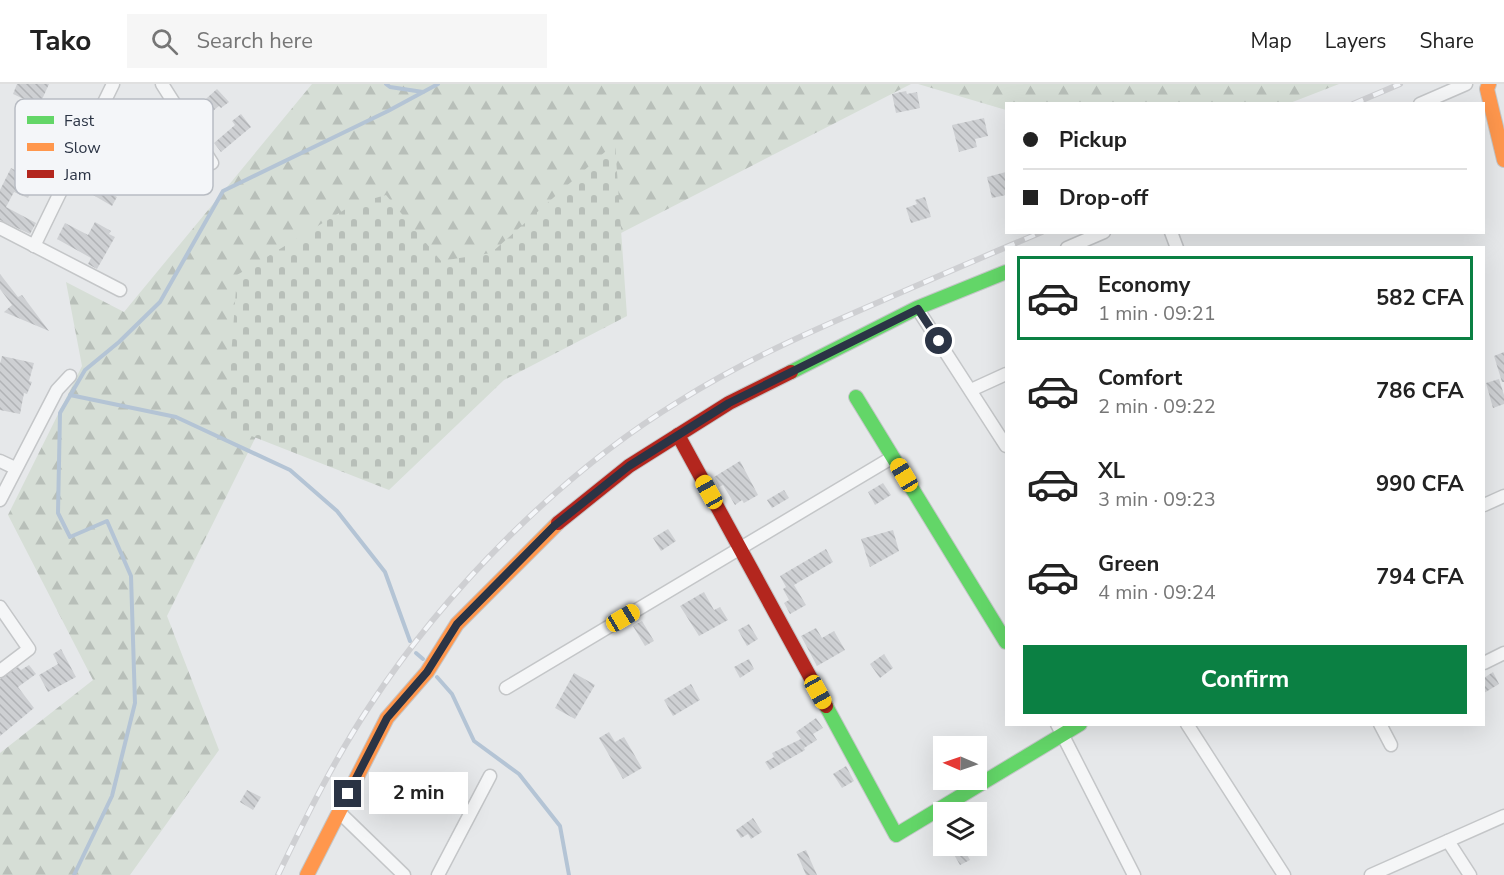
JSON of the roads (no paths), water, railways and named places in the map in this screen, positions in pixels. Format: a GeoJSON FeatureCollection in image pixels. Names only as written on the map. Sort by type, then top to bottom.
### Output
{"type":"FeatureCollection","features":[{"type":"Feature","properties":{"kind":"street"},"geometry":{"type":"LineString","coordinates":[[107,99],[114,84]]}},
{"type":"Feature","properties":{"kind":"street"},"geometry":{"type":"LineString","coordinates":[[162,84],[171,99]]}},
{"type":"Feature","properties":{"kind":"street"},"geometry":{"type":"LineString","coordinates":[[1425,102],[1466,84]]}},
{"type":"Feature","properties":{"kind":"street"},"geometry":{"type":"LineString","coordinates":[[1489,84],[1487,89],[1504,160]]}},
{"type":"Feature","properties":{"kind":"street"},"geometry":{"type":"LineString","coordinates":[[1490,104],[1504,97]]}},
{"type":"Feature","properties":{"kind":"street"},"geometry":{"type":"LineString","coordinates":[[34,246],[59,195]]}},
{"type":"Feature","properties":{"kind":"street"},"geometry":{"type":"LineString","coordinates":[[0,228],[120,290]]}},
{"type":"Feature","properties":{"kind":"street"},"geometry":{"type":"LineString","coordinates":[[1072,246],[1099,234]]}},
{"type":"Feature","properties":{"kind":"street"},"geometry":{"type":"LineString","coordinates":[[307,875],[387,718],[427,672],[457,624],[554,526],[629,466],[729,403],[918,309],[1005,272]]}},
{"type":"Feature","properties":{"kind":"street"},"geometry":{"type":"LineString","coordinates":[[918,309],[1005,444]]}},
{"type":"Feature","properties":{"kind":"street"},"geometry":{"type":"LineString","coordinates":[[970,390],[1005,374]]}},
{"type":"Feature","properties":{"kind":"street"},"geometry":{"type":"LineString","coordinates":[[0,500],[57,390],[70,376]]}},
{"type":"Feature","properties":{"kind":"street"},"geometry":{"type":"LineString","coordinates":[[856,397],[1005,640]]}},
{"type":"Feature","properties":{"kind":"street"},"geometry":{"type":"LineString","coordinates":[[678,435],[896,835],[1060,729],[1134,875]]}},
{"type":"Feature","properties":{"kind":"street"},"geometry":{"type":"LineString","coordinates":[[506,688],[893,457]]}},
{"type":"Feature","properties":{"kind":"street"},"geometry":{"type":"LineString","coordinates":[[0,461],[15,468]]}},
{"type":"Feature","properties":{"kind":"street"},"geometry":{"type":"LineString","coordinates":[[1485,506],[1504,496]]}},
{"type":"Feature","properties":{"kind":"street"},"geometry":{"type":"LineString","coordinates":[[0,607],[29,649],[0,671]]}},
{"type":"Feature","properties":{"kind":"street"},"geometry":{"type":"LineString","coordinates":[[1485,662],[1504,653]]}},
{"type":"Feature","properties":{"kind":"street"},"geometry":{"type":"LineString","coordinates":[[1188,726],[1284,875]]}},
{"type":"Feature","properties":{"kind":"street"},"geometry":{"type":"LineString","coordinates":[[1381,726],[1390,745]]}},
{"type":"Feature","properties":{"kind":"street"},"geometry":{"type":"LineString","coordinates":[[438,875],[490,776]]}},
{"type":"Feature","properties":{"kind":"street"},"geometry":{"type":"LineString","coordinates":[[339,812],[404,875]]}},
{"type":"Feature","properties":{"kind":"street"},"geometry":{"type":"LineString","coordinates":[[1371,875],[1504,816]]}},
{"type":"Feature","properties":{"kind":"street"},"geometry":{"type":"LineString","coordinates":[[1448,841],[1470,875]]}},
{"type":"Feature","properties":{"kind":"waterway"},"geometry":{"type":"LineString","coordinates":[[386,84],[390,87],[423,92]]}},
{"type":"Feature","properties":{"kind":"waterway"},"geometry":{"type":"LineString","coordinates":[[74,875],[112,796],[135,703],[131,576],[107,521],[70,537],[58,513],[60,413],[85,370],[119,342],[160,302],[223,191],[388,111],[438,84]]}},
{"type":"Feature","properties":{"kind":"waterway"},"geometry":{"type":"LineString","coordinates":[[70,395],[176,417],[290,470],[337,511],[385,572],[410,641]]}},
{"type":"Feature","properties":{"kind":"waterway"},"geometry":{"type":"LineString","coordinates":[[416,653],[423,659]]}},
{"type":"Feature","properties":{"kind":"waterway"},"geometry":{"type":"LineString","coordinates":[[437,677],[452,694],[474,741],[519,774],[560,826],[569,875]]}},
{"type":"Feature","properties":{"kind":"railway"},"geometry":{"type":"LineString","coordinates":[[1358,102],[1400,84]]}},
{"type":"Feature","properties":{"kind":"railway"},"geometry":{"type":"LineString","coordinates":[[1010,246],[1037,234]]}},
{"type":"Feature","properties":{"kind":"railway"},"geometry":{"type":"LineString","coordinates":[[278,875],[344,747],[400,663],[470,577],[550,498],[636,429],[702,387],[789,342],[1005,248]]}}]}
